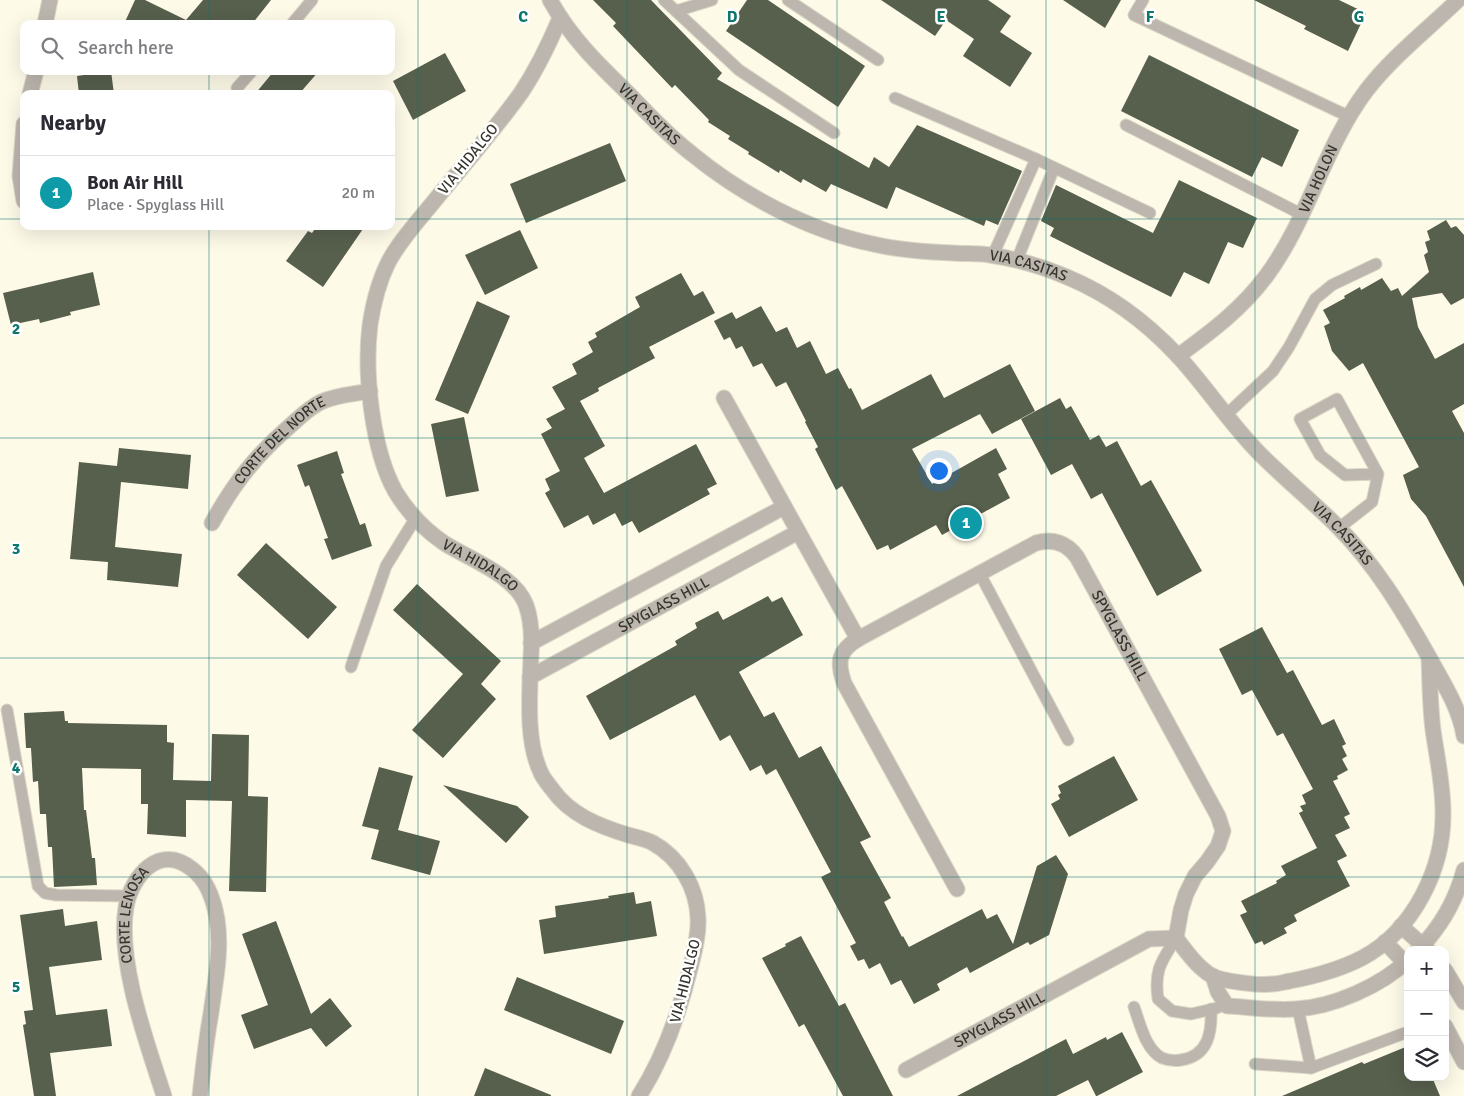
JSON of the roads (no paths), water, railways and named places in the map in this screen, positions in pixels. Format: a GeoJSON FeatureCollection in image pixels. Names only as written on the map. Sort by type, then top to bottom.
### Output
{"type":"FeatureCollection","features":[{"type":"Feature","properties":{"kind":"street"},"geometry":{"type":"LineString","coordinates":[[46,20],[50,0]]}},
{"type":"Feature","properties":{"kind":"street","name":"VIA CASITAS"},"geometry":{"type":"LineString","coordinates":[[550,0],[560,18],[593,60],[672,137],[711,169],[754,196],[806,222],[869,243],[916,251],[993,255],[1027,261],[1070,278],[1113,302],[1148,326],[1178,356],[1258,453],[1339,528],[1374,569],[1405,613],[1453,698],[1464,736]]}},
{"type":"Feature","properties":{"kind":"street","name":"VIA HOLON"},"geometry":{"type":"LineString","coordinates":[[1178,356],[1246,302],[1268,273],[1291,236],[1344,126],[1366,91],[1390,63],[1458,0]]}},
{"type":"Feature","properties":{"kind":"street","name":"VIA HIDALGO"},"geometry":{"type":"LineString","coordinates":[[560,18],[542,58],[522,91],[415,225],[389,261],[378,292],[370,325],[370,391],[383,464],[396,492],[415,518],[442,541],[489,568],[514,586],[526,602],[532,643],[530,716],[533,746],[540,772],[555,794],[574,812],[594,824],[652,842],[676,860],[692,886],[698,918],[695,949],[687,981],[672,1030],[651,1077],[639,1096]]}},
{"type":"Feature","properties":{"kind":"street"},"geometry":{"type":"LineString","coordinates":[[31,90],[35,75]]}},
{"type":"Feature","properties":{"kind":"street"},"geometry":{"type":"LineString","coordinates":[[35,75],[35,90]]}},
{"type":"Feature","properties":{"kind":"street","name":"CORTE DEL NORTE"},"geometry":{"type":"LineString","coordinates":[[212,523],[228,494],[248,466],[302,414],[321,402],[345,395],[370,391]]}},
{"type":"Feature","properties":{"kind":"street"},"geometry":{"type":"LineString","coordinates":[[724,398],[858,639]]}},
{"type":"Feature","properties":{"kind":"street","name":"SPYGLASS HILL"},"geometry":{"type":"LineString","coordinates":[[532,643],[784,507]]}},
{"type":"Feature","properties":{"kind":"street","name":"SPYGLASS HILL"},"geometry":{"type":"LineString","coordinates":[[530,677],[798,532]]}},
{"type":"Feature","properties":{"kind":"street","name":"SPYGLASS HILL"},"geometry":{"type":"LineString","coordinates":[[906,1070],[1149,939],[1176,938],[1186,894],[1195,876],[1208,862],[1218,846],[1223,831],[1218,816],[1077,557],[1060,542],[1044,541],[980,574],[858,639],[844,650],[840,658],[844,683],[957,889]]}},
{"type":"Feature","properties":{"kind":"street","name":"VIA CASITAS"},"geometry":{"type":"LineString","coordinates":[[1385,942],[1401,926],[1422,896],[1433,872],[1440,847],[1444,814],[1442,775],[1432,713],[1429,658]]}},
{"type":"Feature","properties":{"kind":"street","name":"CORTE LENOSA"},"geometry":{"type":"LineString","coordinates":[[164,1096],[138,1011],[128,966],[125,919],[129,896],[138,876],[146,867],[164,860],[184,863],[193,869],[211,896],[217,919],[218,950],[215,986],[200,1096]]}},
{"type":"Feature","properties":{"kind":"street"},"geometry":{"type":"LineString","coordinates":[[1424,946],[1448,910],[1463,879]]}},
{"type":"Feature","properties":{"kind":"street"},"geometry":{"type":"LineString","coordinates":[[1401,926],[1421,946]]}},
{"type":"Feature","properties":{"kind":"street"},"geometry":{"type":"LineString","coordinates":[[1176,938],[1191,958],[1213,976],[1247,983],[1270,985],[1318,976],[1364,957],[1385,942],[1404,960]]}},
{"type":"Feature","properties":{"kind":"street"},"geometry":{"type":"LineString","coordinates":[[1213,976],[1218,992],[1227,1006],[1268,1010],[1298,1009],[1326,1004],[1350,996],[1370,987],[1404,965]]}},
{"type":"Feature","properties":{"kind":"street"},"geometry":{"type":"LineString","coordinates":[[1449,977],[1464,1002]]}},
{"type":"Feature","properties":{"kind":"street"},"geometry":{"type":"LineString","coordinates":[[1449,1034],[1464,1062]]}},
{"type":"Feature","properties":{"kind":"lane"},"geometry":{"type":"LineString","coordinates":[[295,20],[312,0]]}},
{"type":"Feature","properties":{"kind":"lane"},"geometry":{"type":"LineString","coordinates":[[664,0],[739,70],[834,133]]}},
{"type":"Feature","properties":{"kind":"lane"},"geometry":{"type":"LineString","coordinates":[[676,11],[712,0]]}},
{"type":"Feature","properties":{"kind":"lane"},"geometry":{"type":"LineString","coordinates":[[788,0],[878,60]]}},
{"type":"Feature","properties":{"kind":"lane"},"geometry":{"type":"LineString","coordinates":[[1143,0],[1134,15],[1350,117]]}},
{"type":"Feature","properties":{"kind":"lane"},"geometry":{"type":"LineString","coordinates":[[237,88],[248,75]]}},
{"type":"Feature","properties":{"kind":"lane"},"geometry":{"type":"LineString","coordinates":[[895,98],[1036,159],[1150,213]]}},
{"type":"Feature","properties":{"kind":"lane"},"geometry":{"type":"LineString","coordinates":[[1126,125],[1301,214]]}},
{"type":"Feature","properties":{"kind":"lane"},"geometry":{"type":"LineString","coordinates":[[993,255],[1036,159]]}},
{"type":"Feature","properties":{"kind":"lane"},"geometry":{"type":"LineString","coordinates":[[1017,260],[1054,168]]}},
{"type":"Feature","properties":{"kind":"lane"},"geometry":{"type":"LineString","coordinates":[[1226,415],[1273,371],[1289,347],[1315,299],[1332,285],[1376,264]]}},
{"type":"Feature","properties":{"kind":"lane"},"geometry":{"type":"LineString","coordinates":[[1339,528],[1372,502],[1378,474],[1336,399],[1300,420],[1320,455],[1344,475],[1378,474]]}},
{"type":"Feature","properties":{"kind":"lane"},"geometry":{"type":"LineString","coordinates":[[351,666],[386,566],[415,518]]}},
{"type":"Feature","properties":{"kind":"lane"},"geometry":{"type":"LineString","coordinates":[[980,574],[1068,740]]}},
{"type":"Feature","properties":{"kind":"lane"},"geometry":{"type":"LineString","coordinates":[[7,710],[38,886],[45,893],[56,895],[129,896]]}},
{"type":"Feature","properties":{"kind":"lane"},"geometry":{"type":"LineString","coordinates":[[1176,938],[1160,962],[1156,980],[1158,999],[1172,1011],[1191,1014],[1227,1006]]}},
{"type":"Feature","properties":{"kind":"lane"},"geometry":{"type":"LineString","coordinates":[[1134,1008],[1149,1046],[1161,1058],[1176,1061],[1190,1059],[1201,1051],[1212,1027],[1211,1010]]}},
{"type":"Feature","properties":{"kind":"lane"},"geometry":{"type":"LineString","coordinates":[[1298,1009],[1311,1068]]}},
{"type":"Feature","properties":{"kind":"lane"},"geometry":{"type":"LineString","coordinates":[[1255,1064],[1311,1068],[1404,1033]]}},
{"type":"Feature","properties":{"kind":"place","name":"Bon Air Hill"},"geometry":{"type":"Point","coordinates":[966,523]}}]}
